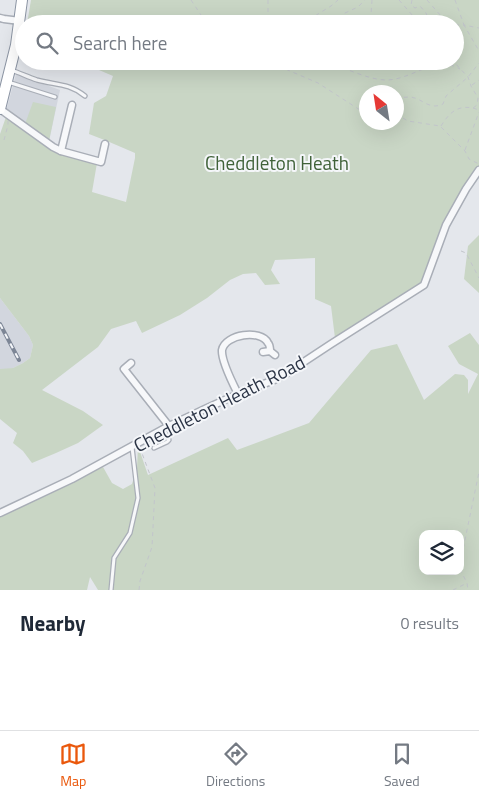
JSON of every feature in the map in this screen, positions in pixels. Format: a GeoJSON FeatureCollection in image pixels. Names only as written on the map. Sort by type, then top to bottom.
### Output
{"type":"FeatureCollection","features":[{"type":"Feature","properties":{"kind":"highway"},"geometry":{"type":"LineString","coordinates":[[21,15],[22,0]]}},
{"type":"Feature","properties":{"kind":"highway"},"geometry":{"type":"LineString","coordinates":[[2,111],[15,46]]}},
{"type":"Feature","properties":{"kind":"street"},"geometry":{"type":"LineString","coordinates":[[0,18],[15,20]]}},
{"type":"Feature","properties":{"kind":"street"},"geometry":{"type":"LineString","coordinates":[[61,151],[72,105]]}},
{"type":"Feature","properties":{"kind":"street"},"geometry":{"type":"LineString","coordinates":[[2,111],[61,151],[101,162],[105,144]]}},
{"type":"Feature","properties":{"kind":"street","name":"Cheddleton Heath Road"},"geometry":{"type":"LineString","coordinates":[[0,514],[72,480],[167,428],[238,394],[287,374],[424,285],[446,225],[479,170]]}},
{"type":"Feature","properties":{"kind":"street"},"geometry":{"type":"LineString","coordinates":[[238,394],[225,363],[222,352],[223,347],[231,339],[254,335],[264,338],[268,343],[269,353]]}},
{"type":"Feature","properties":{"kind":"street"},"geometry":{"type":"LineString","coordinates":[[131,363],[124,368],[167,428]]}},
{"type":"Feature","properties":{"kind":"lane"},"geometry":{"type":"LineString","coordinates":[[10,70],[36,80],[78,90],[85,96]]}},
{"type":"Feature","properties":{"kind":"lane"},"geometry":{"type":"LineString","coordinates":[[8,82],[55,97]]}},
{"type":"Feature","properties":{"kind":"lane"},"geometry":{"type":"LineString","coordinates":[[154,448],[169,440],[167,428]]}},
{"type":"Feature","properties":{"kind":"lane"},"geometry":{"type":"LineString","coordinates":[[111,590],[114,558],[130,533],[138,498],[135,445]]}},
{"type":"Feature","properties":{"kind":"path"},"geometry":{"type":"LineString","coordinates":[[191,0],[201,15]]}},
{"type":"Feature","properties":{"kind":"path"},"geometry":{"type":"LineString","coordinates":[[268,0],[268,15]]}},
{"type":"Feature","properties":{"kind":"path"},"geometry":{"type":"LineString","coordinates":[[316,15],[338,0]]}},
{"type":"Feature","properties":{"kind":"path"},"geometry":{"type":"LineString","coordinates":[[344,15],[358,7],[365,0]]}},
{"type":"Feature","properties":{"kind":"path"},"geometry":{"type":"LineString","coordinates":[[372,0],[372,15]]}},
{"type":"Feature","properties":{"kind":"path"},"geometry":{"type":"LineString","coordinates":[[399,0],[412,15]]}},
{"type":"Feature","properties":{"kind":"path"},"geometry":{"type":"LineString","coordinates":[[412,0],[411,5],[414,8],[420,6],[427,15]]}},
{"type":"Feature","properties":{"kind":"path"},"geometry":{"type":"LineString","coordinates":[[427,0],[440,15]]}},
{"type":"Feature","properties":{"kind":"path"},"geometry":{"type":"LineString","coordinates":[[455,0],[460,15]]}},
{"type":"Feature","properties":{"kind":"path"},"geometry":{"type":"LineString","coordinates":[[464,25],[479,28]]}},
{"type":"Feature","properties":{"kind":"path"},"geometry":{"type":"LineString","coordinates":[[464,25],[479,52]]}},
{"type":"Feature","properties":{"kind":"path"},"geometry":{"type":"LineString","coordinates":[[404,97],[410,96],[431,106],[443,104],[446,96],[468,77],[479,63]]}},
{"type":"Feature","properties":{"kind":"path"},"geometry":{"type":"LineString","coordinates":[[288,70],[318,83],[359,109]]}},
{"type":"Feature","properties":{"kind":"path"},"geometry":{"type":"LineString","coordinates":[[351,70],[372,78],[385,80],[398,79],[419,71]]}},
{"type":"Feature","properties":{"kind":"path"},"geometry":{"type":"LineString","coordinates":[[461,70],[468,77],[478,98],[477,105],[473,108]]}},
{"type":"Feature","properties":{"kind":"path"},"geometry":{"type":"LineString","coordinates":[[471,86],[479,80]]}},
{"type":"Feature","properties":{"kind":"path"},"geometry":{"type":"LineString","coordinates":[[440,126],[448,115],[457,109],[465,106],[479,111],[465,151]]}},
{"type":"Feature","properties":{"kind":"path"},"geometry":{"type":"LineString","coordinates":[[2,111],[8,118],[4,140]]}},
{"type":"Feature","properties":{"kind":"path"},"geometry":{"type":"LineString","coordinates":[[404,119],[440,126],[465,151],[469,159],[479,164]]}},
{"type":"Feature","properties":{"kind":"path"},"geometry":{"type":"LineString","coordinates":[[461,251],[466,253],[479,278]]}},
{"type":"Feature","properties":{"kind":"path"},"geometry":{"type":"LineString","coordinates":[[135,445],[155,488],[152,547],[140,581],[139,590]]}},
{"type":"Feature","properties":{"kind":"path"},"geometry":{"type":"LineString","coordinates":[[464,545],[479,472]]}},
{"type":"Feature","properties":{"kind":"path"},"geometry":{"type":"LineString","coordinates":[[463,575],[468,583],[468,590]]}},
{"type":"Feature","properties":{"kind":"path"},"geometry":{"type":"LineString","coordinates":[[453,590],[468,583]]}},
{"type":"Feature","properties":{"kind":"shaded area"},"geometry":{"type":"Polygon","coordinates":[[[16,74],[60,90],[49,141],[6,111],[16,74]]]}},
{"type":"Feature","properties":{"kind":"shaded area"},"geometry":{"type":"Polygon","coordinates":[[[0,298],[29,336],[33,345],[30,358],[13,368],[5,370],[0,369],[0,298]]]}},
{"type":"Feature","properties":{"kind":"green space","name":"Cheddleton Heath"},"geometry":{"type":"Polygon","coordinates":[[[31,0],[479,0],[479,167],[442,225],[422,283],[335,338],[331,306],[315,299],[315,258],[275,260],[271,270],[280,284],[265,285],[256,273],[243,274],[230,280],[207,298],[180,315],[142,333],[136,321],[111,329],[98,347],[42,390],[83,411],[103,425],[78,443],[32,463],[23,451],[13,443],[17,433],[0,419],[0,369],[13,368],[30,358],[33,345],[29,336],[0,298],[0,134],[6,117],[36,138],[97,163],[92,192],[126,202],[135,153],[89,134],[94,103],[106,96],[113,76],[99,70],[464,70],[464,15],[28,15],[31,0]]]}},
{"type":"Feature","properties":{"kind":"green space"},"geometry":{"type":"Polygon","coordinates":[[[33,102],[56,107],[49,141],[25,124],[33,102]]]}},
{"type":"Feature","properties":{"kind":"green space"},"geometry":{"type":"Polygon","coordinates":[[[479,235],[479,293],[464,279],[468,246],[479,235]]]}},
{"type":"Feature","properties":{"kind":"green space"},"geometry":{"type":"Polygon","coordinates":[[[470,333],[479,345],[479,590],[98,590],[90,577],[87,590],[0,590],[0,516],[103,467],[112,483],[123,489],[132,484],[137,468],[138,446],[148,475],[228,438],[237,450],[309,423],[371,350],[397,344],[424,400],[455,374],[464,375],[468,380],[468,394],[478,374],[459,364],[448,346],[470,333]]]}},
{"type":"Feature","properties":{"kind":"railway"},"geometry":{"type":"LineString","coordinates":[[0,324],[19,360]]}}]}
